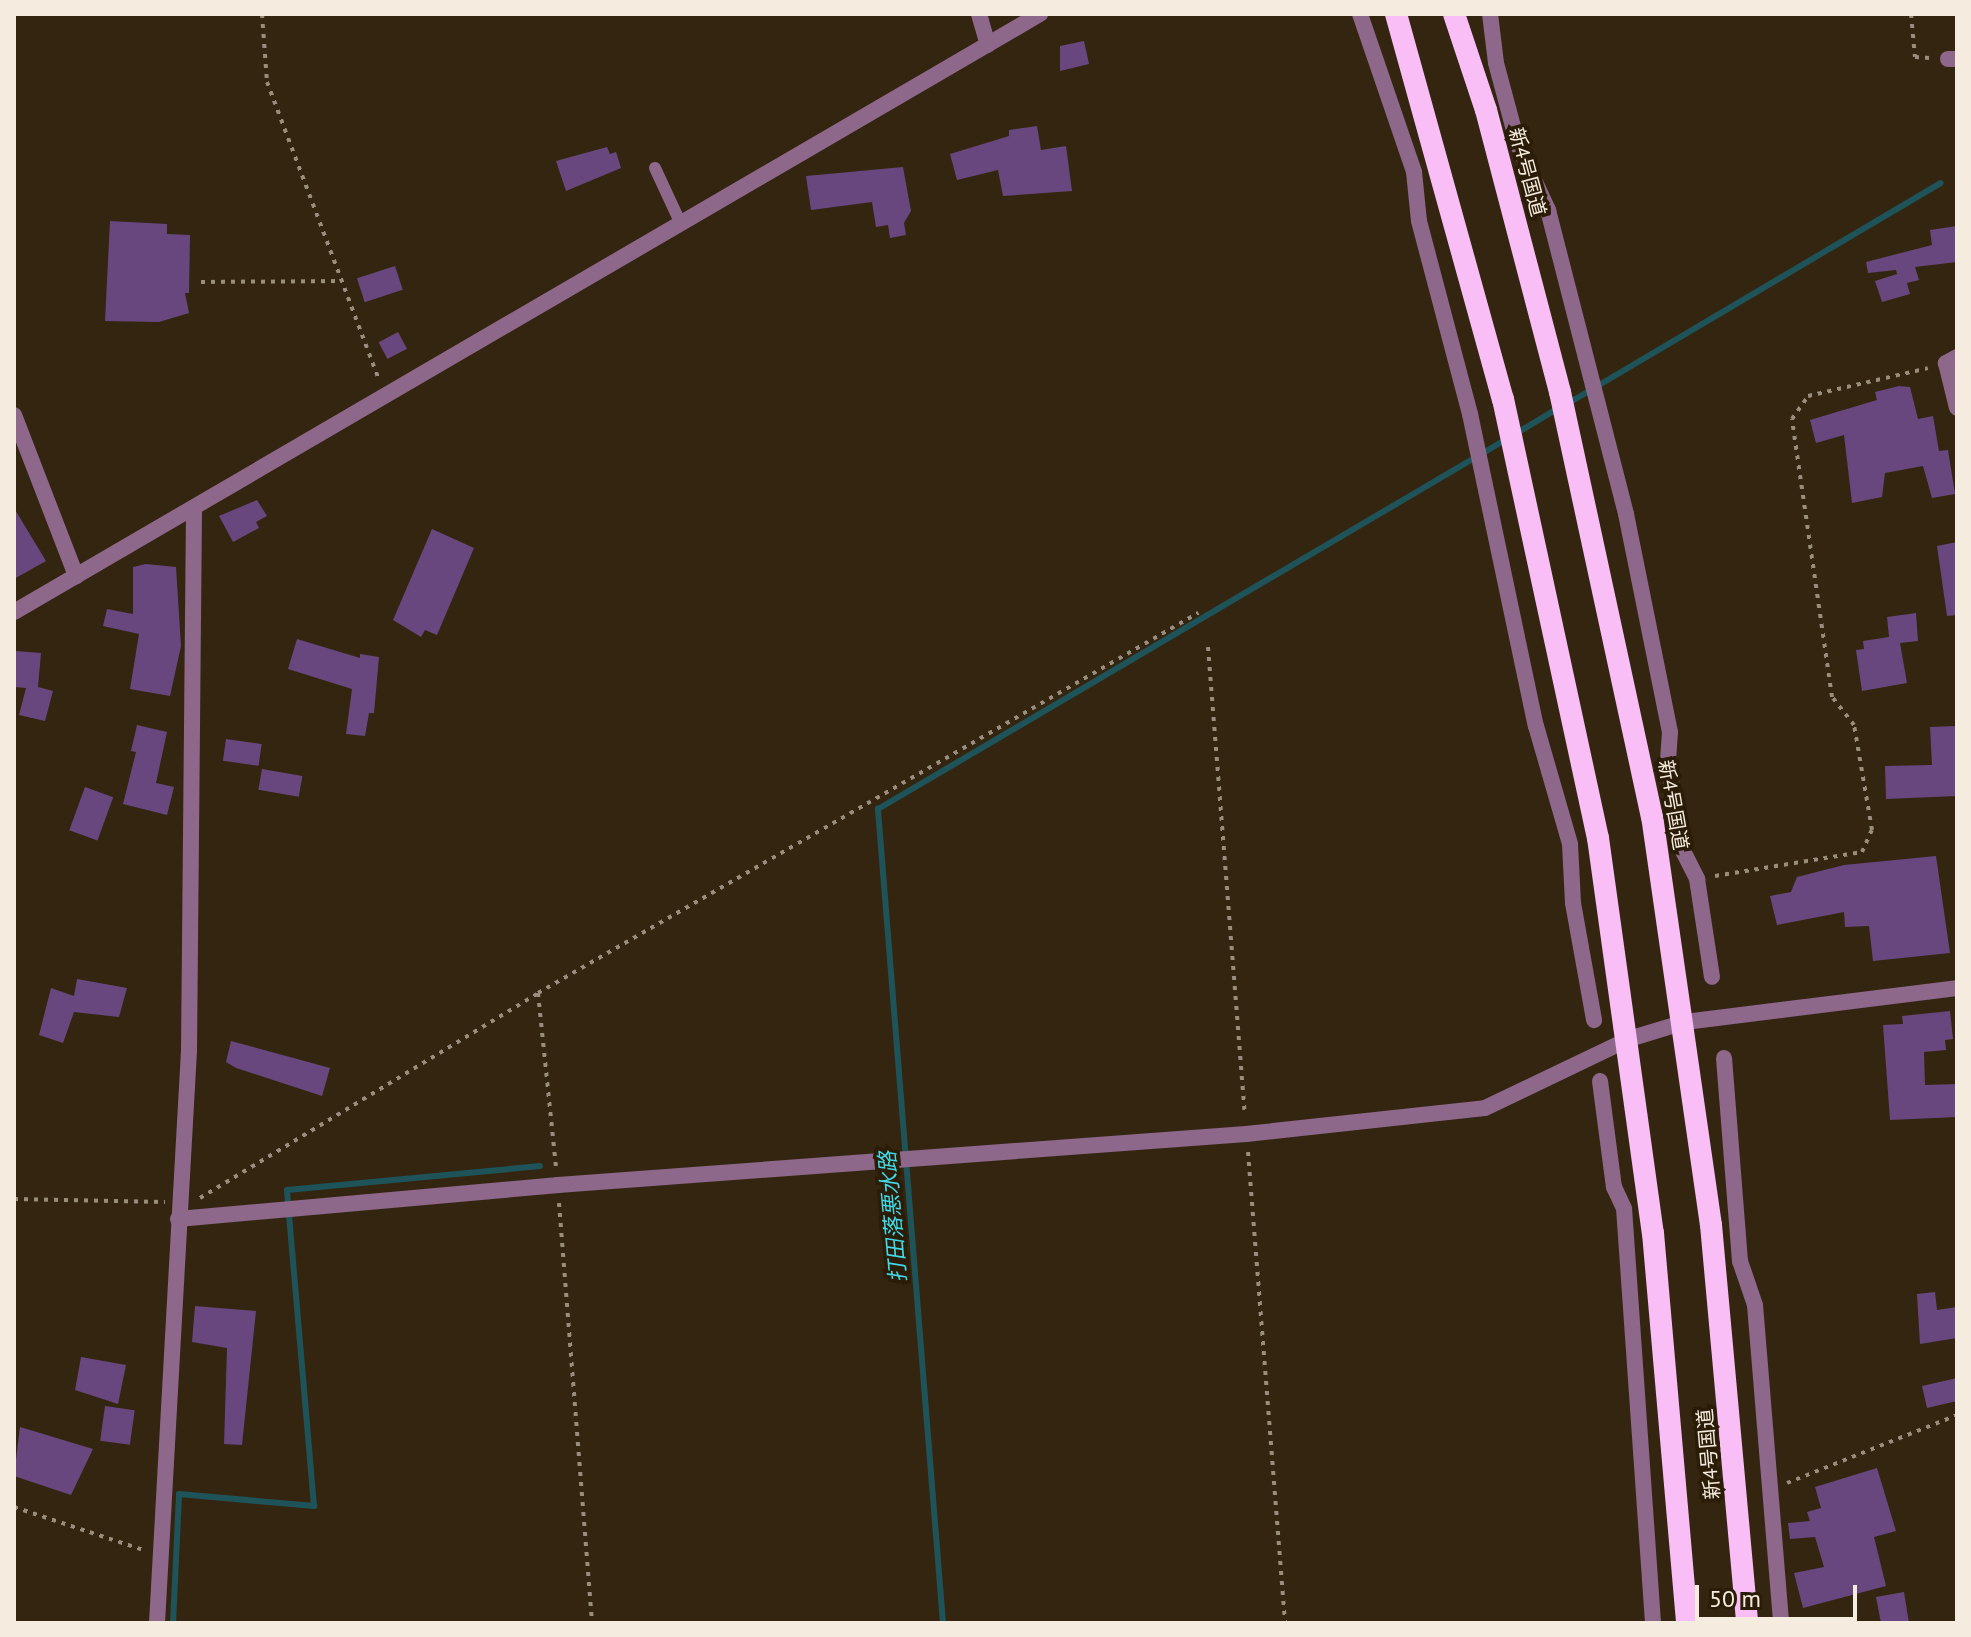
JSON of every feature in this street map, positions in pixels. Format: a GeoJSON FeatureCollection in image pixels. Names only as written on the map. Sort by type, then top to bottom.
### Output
{"type":"FeatureCollection","features":[{"type":"Feature","properties":{"kind":"highway","name":"新4号国道"},"geometry":{"type":"LineString","coordinates":[[1396,14],[1434,136],[1536,535],[1598,838],[1629,1039],[1653,1233],[1687,1623]]}},
{"type":"Feature","properties":{"kind":"highway","name":"新4号国道"},"geometry":{"type":"LineString","coordinates":[[1454,14],[1496,107],[1652,816],[1685,1022],[1711,1225],[1747,1623]]}},
{"type":"Feature","properties":{"kind":"street"},"geometry":{"type":"LineString","coordinates":[[979,14],[988,45]]}},
{"type":"Feature","properties":{"kind":"street"},"geometry":{"type":"LineString","coordinates":[[14,612],[1040,14]]}},
{"type":"Feature","properties":{"kind":"street"},"geometry":{"type":"LineString","coordinates":[[1360,14],[1404,143],[1470,414],[1536,726],[1570,844],[1573,903],[1594,1020]]}},
{"type":"Feature","properties":{"kind":"street"},"geometry":{"type":"LineString","coordinates":[[1490,14],[1496,107],[1518,145],[1548,210],[1626,514],[1670,732],[1682,849],[1697,879],[1712,977]]}},
{"type":"Feature","properties":{"kind":"street"},"geometry":{"type":"LineString","coordinates":[[1404,143],[1434,136]]}},
{"type":"Feature","properties":{"kind":"street"},"geometry":{"type":"LineString","coordinates":[[1952,360],[1957,408]]}},
{"type":"Feature","properties":{"kind":"street"},"geometry":{"type":"LineString","coordinates":[[14,415],[76,576]]}},
{"type":"Feature","properties":{"kind":"street"},"geometry":{"type":"LineString","coordinates":[[157,1623],[189,1051],[194,508]]}},
{"type":"Feature","properties":{"kind":"street"},"geometry":{"type":"LineString","coordinates":[[1652,816],[1676,811]]}},
{"type":"Feature","properties":{"kind":"street"},"geometry":{"type":"LineString","coordinates":[[1570,844],[1598,838]]}},
{"type":"Feature","properties":{"kind":"street"},"geometry":{"type":"LineString","coordinates":[[178,1210],[1246,1134],[1485,1108],[1629,1039],[1685,1022],[1957,988]]}},
{"type":"Feature","properties":{"kind":"street"},"geometry":{"type":"LineString","coordinates":[[1724,1058],[1736,1159],[1736,1221],[1740,1261],[1755,1305],[1781,1623]]}},
{"type":"Feature","properties":{"kind":"street"},"geometry":{"type":"LineString","coordinates":[[1600,1081],[1626,1237],[1653,1623]]}},
{"type":"Feature","properties":{"kind":"street"},"geometry":{"type":"LineString","coordinates":[[1711,1225],[1736,1221]]}},
{"type":"Feature","properties":{"kind":"street"},"geometry":{"type":"LineString","coordinates":[[1626,1237],[1653,1233]]}},
{"type":"Feature","properties":{"kind":"lane"},"geometry":{"type":"LineString","coordinates":[[655,168],[681,224]]}},
{"type":"Feature","properties":{"kind":"path"},"geometry":{"type":"LineString","coordinates":[[262,14],[267,82],[385,397]]}},
{"type":"Feature","properties":{"kind":"path"},"geometry":{"type":"LineString","coordinates":[[1911,14],[1915,57],[1953,59]]}},
{"type":"Feature","properties":{"kind":"path"},"geometry":{"type":"LineString","coordinates":[[201,282],[342,281]]}},
{"type":"Feature","properties":{"kind":"path"},"geometry":{"type":"LineString","coordinates":[[1697,879],[1862,852],[1872,830],[1854,725],[1832,697],[1792,419],[1808,396],[1952,360]]}},
{"type":"Feature","properties":{"kind":"path"},"geometry":{"type":"LineString","coordinates":[[14,1199],[178,1210],[538,993],[1198,613]]}},
{"type":"Feature","properties":{"kind":"path"},"geometry":{"type":"LineString","coordinates":[[14,745],[14,931]]}},
{"type":"Feature","properties":{"kind":"path"},"geometry":{"type":"LineString","coordinates":[[538,993],[558,1185],[592,1623]]}},
{"type":"Feature","properties":{"kind":"path"},"geometry":{"type":"LineString","coordinates":[[1770,1490],[1957,1415]]}},
{"type":"Feature","properties":{"kind":"path"},"geometry":{"type":"LineString","coordinates":[[14,1507],[160,1556]]}},
{"type":"Feature","properties":{"kind":"building"},"geometry":{"type":"Polygon","coordinates":[[[1084,41],[1089,64],[1060,71],[1060,46],[1084,41]]]}},
{"type":"Feature","properties":{"kind":"building"},"geometry":{"type":"Polygon","coordinates":[[[1037,126],[1041,150],[1066,146],[1072,191],[1003,196],[998,170],[957,180],[950,154],[1009,136],[1009,130],[1037,126]]]}},
{"type":"Feature","properties":{"kind":"building"},"geometry":{"type":"Polygon","coordinates":[[[607,147],[610,154],[616,152],[621,168],[566,191],[556,161],[607,147]]]}},
{"type":"Feature","properties":{"kind":"building"},"geometry":{"type":"Polygon","coordinates":[[[903,167],[911,211],[904,223],[906,235],[890,238],[888,225],[876,227],[872,202],[811,210],[806,176],[903,167]]]}},
{"type":"Feature","properties":{"kind":"building"},"geometry":{"type":"Polygon","coordinates":[[[110,221],[167,224],[167,234],[190,235],[189,293],[185,293],[189,313],[159,322],[105,321],[110,221]]]}},
{"type":"Feature","properties":{"kind":"building"},"geometry":{"type":"Polygon","coordinates":[[[1957,226],[1957,262],[1915,267],[1919,280],[1907,283],[1910,294],[1882,302],[1875,281],[1897,274],[1896,270],[1868,273],[1866,262],[1932,245],[1930,230],[1957,226]]]}},
{"type":"Feature","properties":{"kind":"building"},"geometry":{"type":"Polygon","coordinates":[[[395,266],[403,290],[365,302],[357,278],[395,266]]]}},
{"type":"Feature","properties":{"kind":"building"},"geometry":{"type":"Polygon","coordinates":[[[398,332],[407,349],[387,359],[379,342],[398,332]]]}},
{"type":"Feature","properties":{"kind":"building"},"geometry":{"type":"Polygon","coordinates":[[[1899,386],[1910,387],[1918,419],[1933,416],[1939,451],[1948,450],[1955,494],[1932,498],[1923,466],[1885,473],[1882,497],[1852,503],[1844,435],[1816,443],[1810,420],[1877,400],[1875,392],[1899,386]]]}},
{"type":"Feature","properties":{"kind":"building"},"geometry":{"type":"Polygon","coordinates":[[[257,500],[267,516],[256,522],[259,528],[233,542],[219,516],[257,500]]]}},
{"type":"Feature","properties":{"kind":"building"},"geometry":{"type":"Polygon","coordinates":[[[14,508],[46,561],[14,579],[14,508]]]}},
{"type":"Feature","properties":{"kind":"building"},"geometry":{"type":"Polygon","coordinates":[[[432,529],[474,548],[437,635],[425,630],[421,637],[393,620],[432,529]]]}},
{"type":"Feature","properties":{"kind":"building"},"geometry":{"type":"Polygon","coordinates":[[[1957,542],[1957,615],[1947,616],[1937,546],[1957,542]]]}},
{"type":"Feature","properties":{"kind":"building"},"geometry":{"type":"Polygon","coordinates":[[[146,564],[176,567],[181,646],[170,696],[130,689],[139,634],[103,626],[107,609],[133,614],[133,567],[146,564]]]}},
{"type":"Feature","properties":{"kind":"building"},"geometry":{"type":"Polygon","coordinates":[[[1916,613],[1918,641],[1900,643],[1907,683],[1862,691],[1856,650],[1864,649],[1863,641],[1889,637],[1887,617],[1916,613]]]}},
{"type":"Feature","properties":{"kind":"building"},"geometry":{"type":"Polygon","coordinates":[[[297,639],[360,658],[360,654],[379,657],[374,713],[369,713],[365,736],[346,734],[352,689],[288,669],[297,639]]]}},
{"type":"Feature","properties":{"kind":"building"},"geometry":{"type":"Polygon","coordinates":[[[16,651],[41,653],[38,687],[53,691],[45,721],[19,715],[26,688],[14,687],[16,651]]]}},
{"type":"Feature","properties":{"kind":"building"},"geometry":{"type":"Polygon","coordinates":[[[137,725],[167,732],[156,783],[174,787],[167,815],[123,804],[136,752],[131,751],[137,725]]]}},
{"type":"Feature","properties":{"kind":"building"},"geometry":{"type":"Polygon","coordinates":[[[1957,726],[1957,796],[1886,799],[1885,766],[1932,765],[1930,727],[1957,726]]]}},
{"type":"Feature","properties":{"kind":"building"},"geometry":{"type":"Polygon","coordinates":[[[226,739],[262,744],[259,766],[223,761],[226,739]]]}},
{"type":"Feature","properties":{"kind":"building"},"geometry":{"type":"Polygon","coordinates":[[[262,769],[302,776],[299,797],[258,790],[262,769]]]}},
{"type":"Feature","properties":{"kind":"building"},"geometry":{"type":"Polygon","coordinates":[[[85,787],[113,797],[97,840],[69,830],[85,787]]]}},
{"type":"Feature","properties":{"kind":"building"},"geometry":{"type":"Polygon","coordinates":[[[1936,856],[1950,953],[1873,961],[1869,926],[1845,927],[1844,912],[1777,925],[1770,896],[1791,892],[1797,877],[1844,865],[1936,856]]]}},
{"type":"Feature","properties":{"kind":"building"},"geometry":{"type":"Polygon","coordinates":[[[77,979],[127,988],[119,1017],[74,1012],[63,1043],[39,1035],[51,988],[74,996],[77,979]]]}},
{"type":"Feature","properties":{"kind":"building"},"geometry":{"type":"Polygon","coordinates":[[[1950,1011],[1953,1039],[1945,1040],[1946,1050],[1924,1052],[1925,1085],[1957,1084],[1957,1117],[1890,1120],[1883,1025],[1903,1024],[1902,1016],[1950,1011]]]}},
{"type":"Feature","properties":{"kind":"building"},"geometry":{"type":"Polygon","coordinates":[[[231,1041],[330,1068],[322,1096],[226,1062],[231,1041]]]}},
{"type":"Feature","properties":{"kind":"building"},"geometry":{"type":"Polygon","coordinates":[[[1935,1292],[1937,1310],[1957,1307],[1957,1338],[1920,1344],[1917,1294],[1935,1292]]]}},
{"type":"Feature","properties":{"kind":"building"},"geometry":{"type":"Polygon","coordinates":[[[195,1306],[256,1311],[242,1445],[224,1444],[227,1348],[192,1342],[195,1306]]]}},
{"type":"Feature","properties":{"kind":"building"},"geometry":{"type":"Polygon","coordinates":[[[81,1357],[126,1365],[118,1404],[75,1390],[81,1357]]]}},
{"type":"Feature","properties":{"kind":"building"},"geometry":{"type":"Polygon","coordinates":[[[1957,1378],[1957,1401],[1927,1408],[1922,1386],[1957,1378]]]}},
{"type":"Feature","properties":{"kind":"building"},"geometry":{"type":"Polygon","coordinates":[[[105,1406],[135,1410],[130,1445],[100,1441],[105,1406]]]}},
{"type":"Feature","properties":{"kind":"building"},"geometry":{"type":"Polygon","coordinates":[[[20,1427],[93,1449],[71,1495],[14,1476],[20,1427]]]}},
{"type":"Feature","properties":{"kind":"building"},"geometry":{"type":"Polygon","coordinates":[[[1877,1468],[1896,1531],[1874,1537],[1886,1586],[1803,1608],[1794,1573],[1824,1567],[1815,1537],[1790,1539],[1788,1523],[1810,1521],[1807,1512],[1821,1508],[1815,1487],[1877,1468]]]}},
{"type":"Feature","properties":{"kind":"building"},"geometry":{"type":"Polygon","coordinates":[[[1904,1592],[1909,1623],[1881,1623],[1876,1597],[1904,1592]]]}},
{"type":"Feature","properties":{"kind":"waterway"},"geometry":{"type":"LineString","coordinates":[[1567,404],[1941,183]]}},
{"type":"Feature","properties":{"kind":"waterway"},"geometry":{"type":"LineString","coordinates":[[1515,434],[1557,409]]}},
{"type":"Feature","properties":{"kind":"waterway","name":"打田落悪水路"},"geometry":{"type":"LineString","coordinates":[[943,1623],[878,809],[1505,440]]}},
{"type":"Feature","properties":{"kind":"waterway"},"geometry":{"type":"LineString","coordinates":[[173,1623],[179,1494],[314,1506],[287,1190],[540,1166]]}}]}
